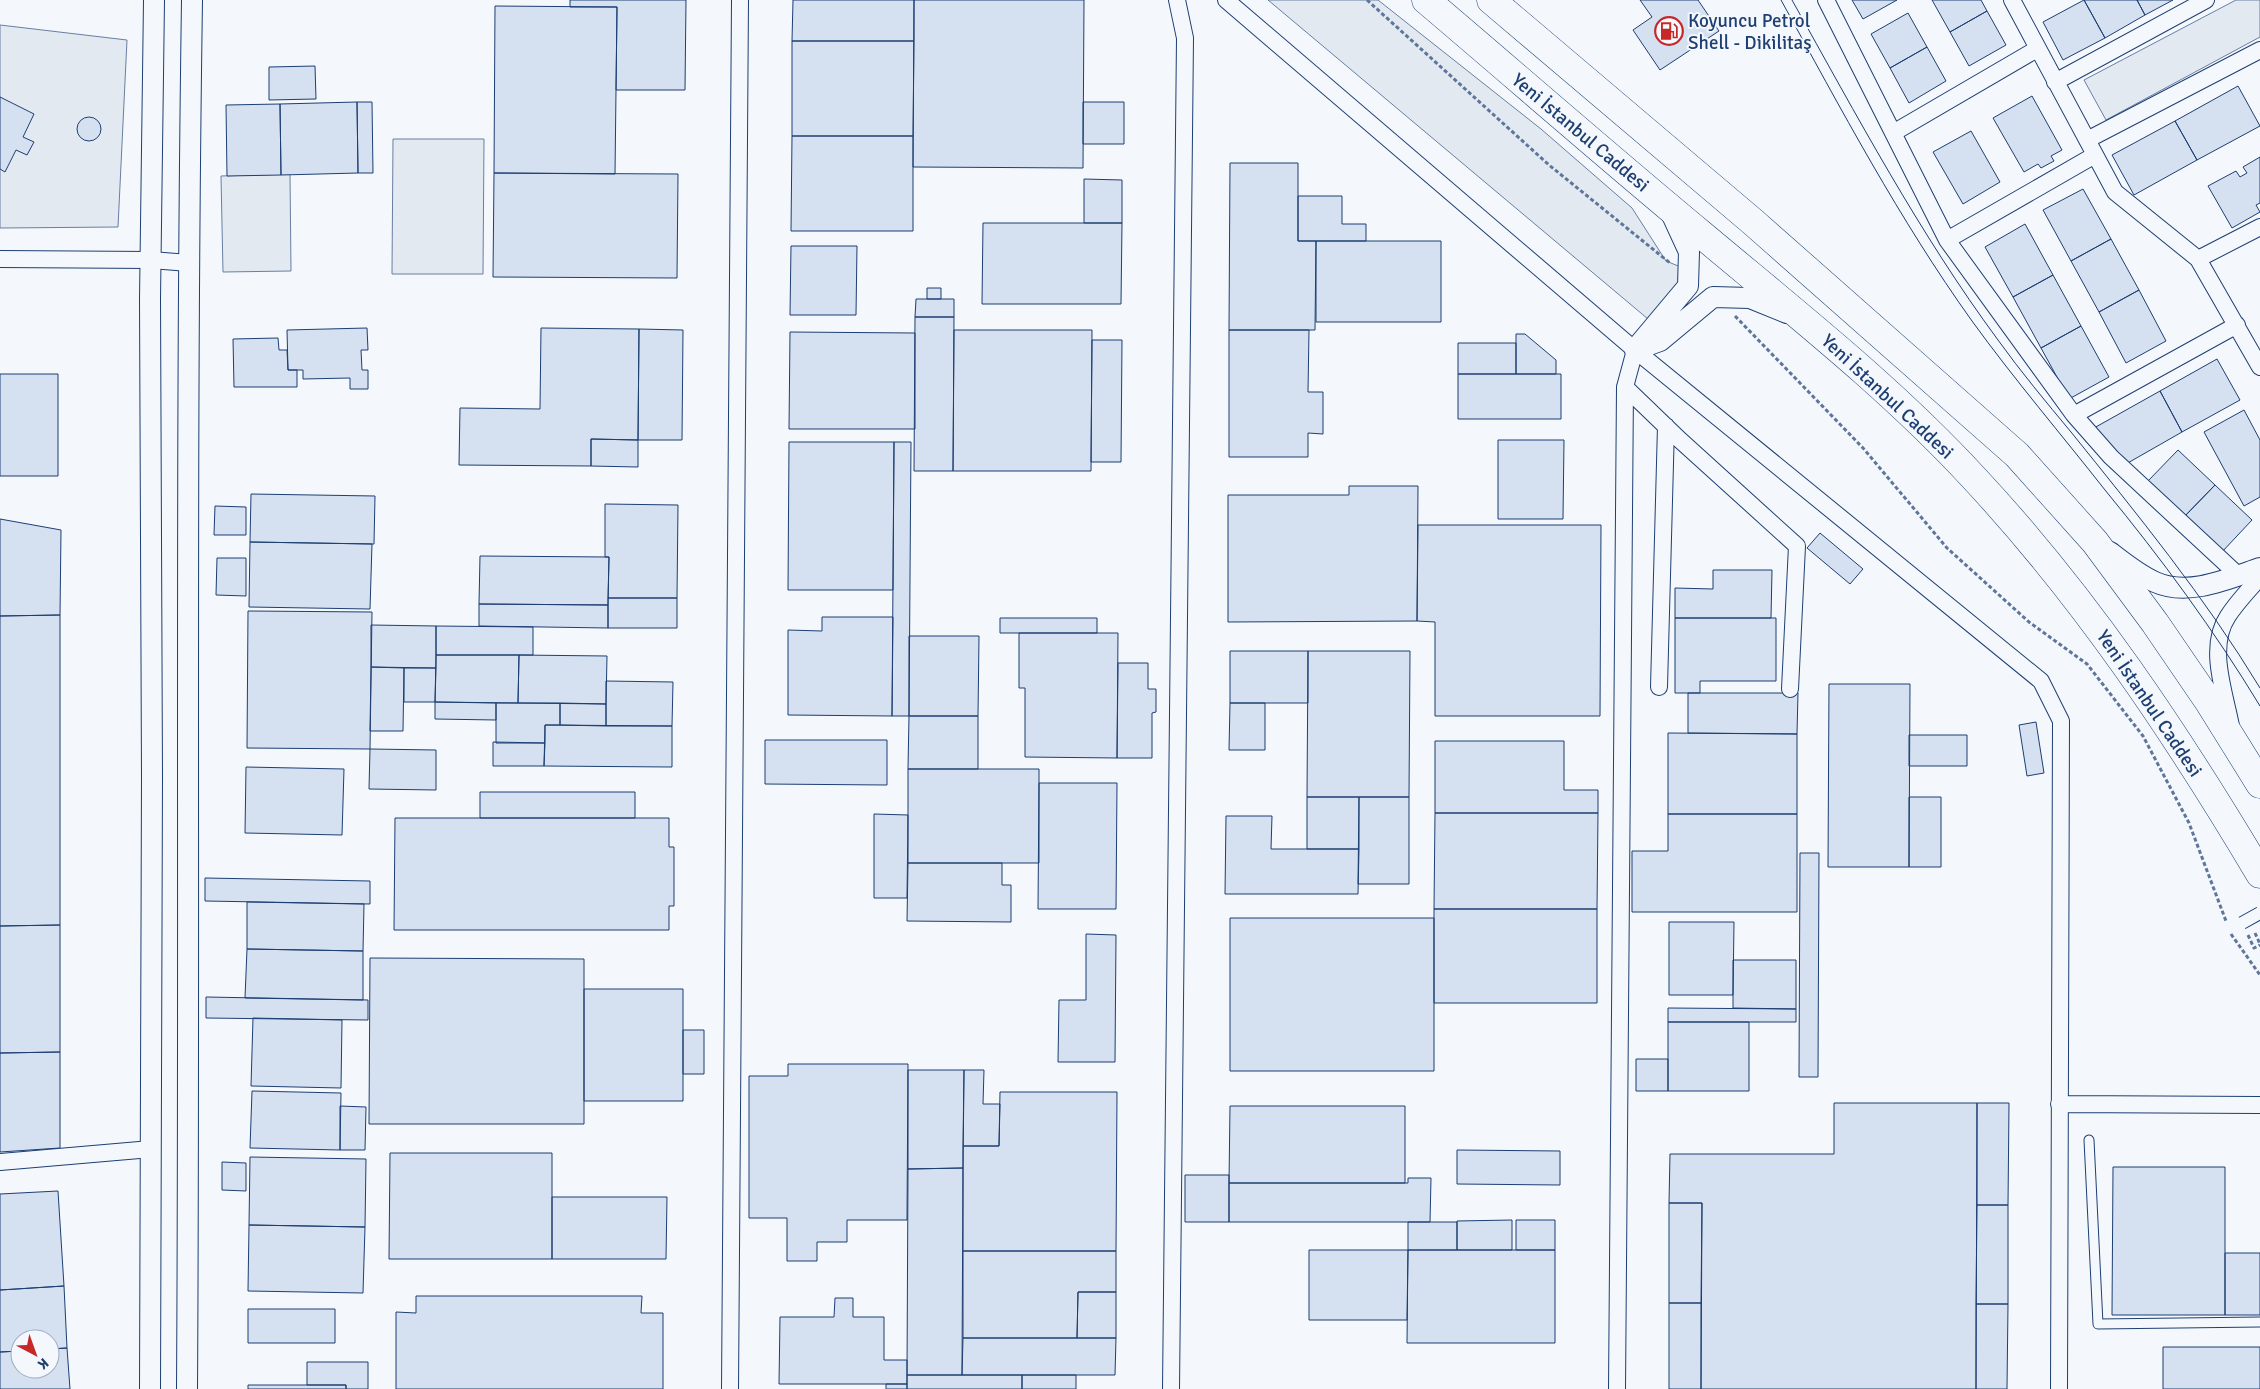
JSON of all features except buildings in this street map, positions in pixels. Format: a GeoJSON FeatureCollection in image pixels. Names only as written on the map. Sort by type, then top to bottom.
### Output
{"type":"FeatureCollection","features":[{"type":"Feature","properties":{"kind":"highway","name":"Yeni İstanbul Caddesi"},"geometry":{"type":"LineString","coordinates":[[1426,0],[1804,319],[1876,382],[1972,475],[2052,566],[2135,677],[2193,764],[2260,874]]}},
{"type":"Feature","properties":{"kind":"highway"},"geometry":{"type":"LineString","coordinates":[[1491,0],[1575,72]]}},
{"type":"Feature","properties":{"kind":"highway"},"geometry":{"type":"LineString","coordinates":[[1517,0],[1575,72]]}},
{"type":"Feature","properties":{"kind":"highway","name":"Yeni İstanbul Caddesi"},"geometry":{"type":"LineString","coordinates":[[1575,72],[1753,222],[2017,455],[2095,542],[2182,660],[2260,784]]}},
{"type":"Feature","properties":{"kind":"street"},"geometry":{"type":"LineString","coordinates":[[150,1389],[151,260],[154,0]]}},
{"type":"Feature","properties":{"kind":"street"},"geometry":{"type":"LineString","coordinates":[[187,1389],[189,263],[192,0]]}},
{"type":"Feature","properties":{"kind":"street"},"geometry":{"type":"LineString","coordinates":[[730,1389],[740,0]]}},
{"type":"Feature","properties":{"kind":"street"},"geometry":{"type":"LineString","coordinates":[[1170,1389],[1185,38],[1177,0]]}},
{"type":"Feature","properties":{"kind":"street"},"geometry":{"type":"LineString","coordinates":[[1226,0],[1635,350],[2041,681],[2060,721],[2059,1389]]}},
{"type":"Feature","properties":{"kind":"street"},"geometry":{"type":"LineString","coordinates":[[1826,0],[1947,240],[2074,415],[2111,457],[2255,579]]}},
{"type":"Feature","properties":{"kind":"street"},"geometry":{"type":"LineString","coordinates":[[2012,0],[2115,192],[2198,259],[2260,366]]}},
{"type":"Feature","properties":{"kind":"street"},"geometry":{"type":"LineString","coordinates":[[2055,82],[2206,0]]}},
{"type":"Feature","properties":{"kind":"street"},"geometry":{"type":"LineString","coordinates":[[1894,133],[2037,49]]}},
{"type":"Feature","properties":{"kind":"street"},"geometry":{"type":"LineString","coordinates":[[1947,240],[2091,147],[2260,50]]}},
{"type":"Feature","properties":{"kind":"street"},"geometry":{"type":"LineString","coordinates":[[1616,1389],[1625,387],[1635,350],[1688,286],[1689,252],[1668,206]]}},
{"type":"Feature","properties":{"kind":"street"},"geometry":{"type":"LineString","coordinates":[[2198,259],[2260,227]]}},
{"type":"Feature","properties":{"kind":"street"},"geometry":{"type":"LineString","coordinates":[[0,259],[151,260],[189,263]]}},
{"type":"Feature","properties":{"kind":"street"},"geometry":{"type":"LineString","coordinates":[[1635,350],[1660,340],[1713,297],[1750,298],[1804,319]]}},
{"type":"Feature","properties":{"kind":"street"},"geometry":{"type":"LineString","coordinates":[[2074,415],[2237,325]]}},
{"type":"Feature","properties":{"kind":"street"},"geometry":{"type":"LineString","coordinates":[[1625,387],[1797,546],[1790,689]]}},
{"type":"Feature","properties":{"kind":"street"},"geometry":{"type":"LineString","coordinates":[[1660,687],[1666,426]]}},
{"type":"Feature","properties":{"kind":"street"},"geometry":{"type":"LineString","coordinates":[[2095,542],[2139,573],[2155,582],[2170,587],[2186,588],[2255,579]]}},
{"type":"Feature","properties":{"kind":"street"},"geometry":{"type":"LineString","coordinates":[[2234,741],[2220,669],[2218,640],[2227,617],[2255,579]]}},
{"type":"Feature","properties":{"kind":"street"},"geometry":{"type":"LineString","coordinates":[[2242,923],[2260,913]]}},
{"type":"Feature","properties":{"kind":"street"},"geometry":{"type":"LineString","coordinates":[[2059,1104],[2259,1107]]}},
{"type":"Feature","properties":{"kind":"street"},"geometry":{"type":"LineString","coordinates":[[0,1162],[151,1149]]}},
{"type":"Feature","properties":{"kind":"lane"},"geometry":{"type":"LineString","coordinates":[[2089,1140],[2098,1324],[2260,1322]]}},
{"type":"Feature","properties":{"kind":"path"},"geometry":{"type":"LineString","coordinates":[[1367,0],[1549,165],[1666,261],[1688,274]]}},
{"type":"Feature","properties":{"kind":"path"},"geometry":{"type":"LineString","coordinates":[[1713,297],[1740,321],[1863,448],[1947,548],[2029,622],[2087,664],[2143,736],[2189,823],[2231,934],[2260,975]]}},
{"type":"Feature","properties":{"kind":"shaded area"},"geometry":{"type":"Polygon","coordinates":[[[1268,0],[1378,0],[1541,129],[1632,208],[1666,261],[1688,270],[1648,319],[1268,0]]]}},
{"type":"Feature","properties":{"kind":"shaded area"},"geometry":{"type":"Polygon","coordinates":[[[2236,0],[2260,0],[2260,37],[2106,120],[2084,80],[2236,0]]]}},
{"type":"Feature","properties":{"kind":"shaded area"},"geometry":{"type":"Polygon","coordinates":[[[0,25],[127,40],[118,227],[0,228],[0,25]]]}},
{"type":"Feature","properties":{"kind":"shaded area"},"geometry":{"type":"Polygon","coordinates":[[[393,139],[484,139],[483,274],[392,274],[393,139]]]}},
{"type":"Feature","properties":{"kind":"shaded area"},"geometry":{"type":"Polygon","coordinates":[[[290,174],[291,271],[223,272],[221,176],[290,174]]]}},
{"type":"Feature","properties":{"kind":"tram line"},"geometry":{"type":"LineString","coordinates":[[1781,0],[1895,203],[1945,282],[2004,364],[2167,568],[2206,622],[2260,706]]}},
{"type":"Feature","properties":{"kind":"tram line"},"geometry":{"type":"LineString","coordinates":[[1792,0],[1915,216],[1969,299],[2025,375],[2170,557],[2217,621],[2260,688]]}},
{"type":"Feature","properties":{"kind":"place","name":"Koyuncu Petrol Shell - Dikilitaş"},"geometry":{"type":"Point","coordinates":[1669,31]}}]}
